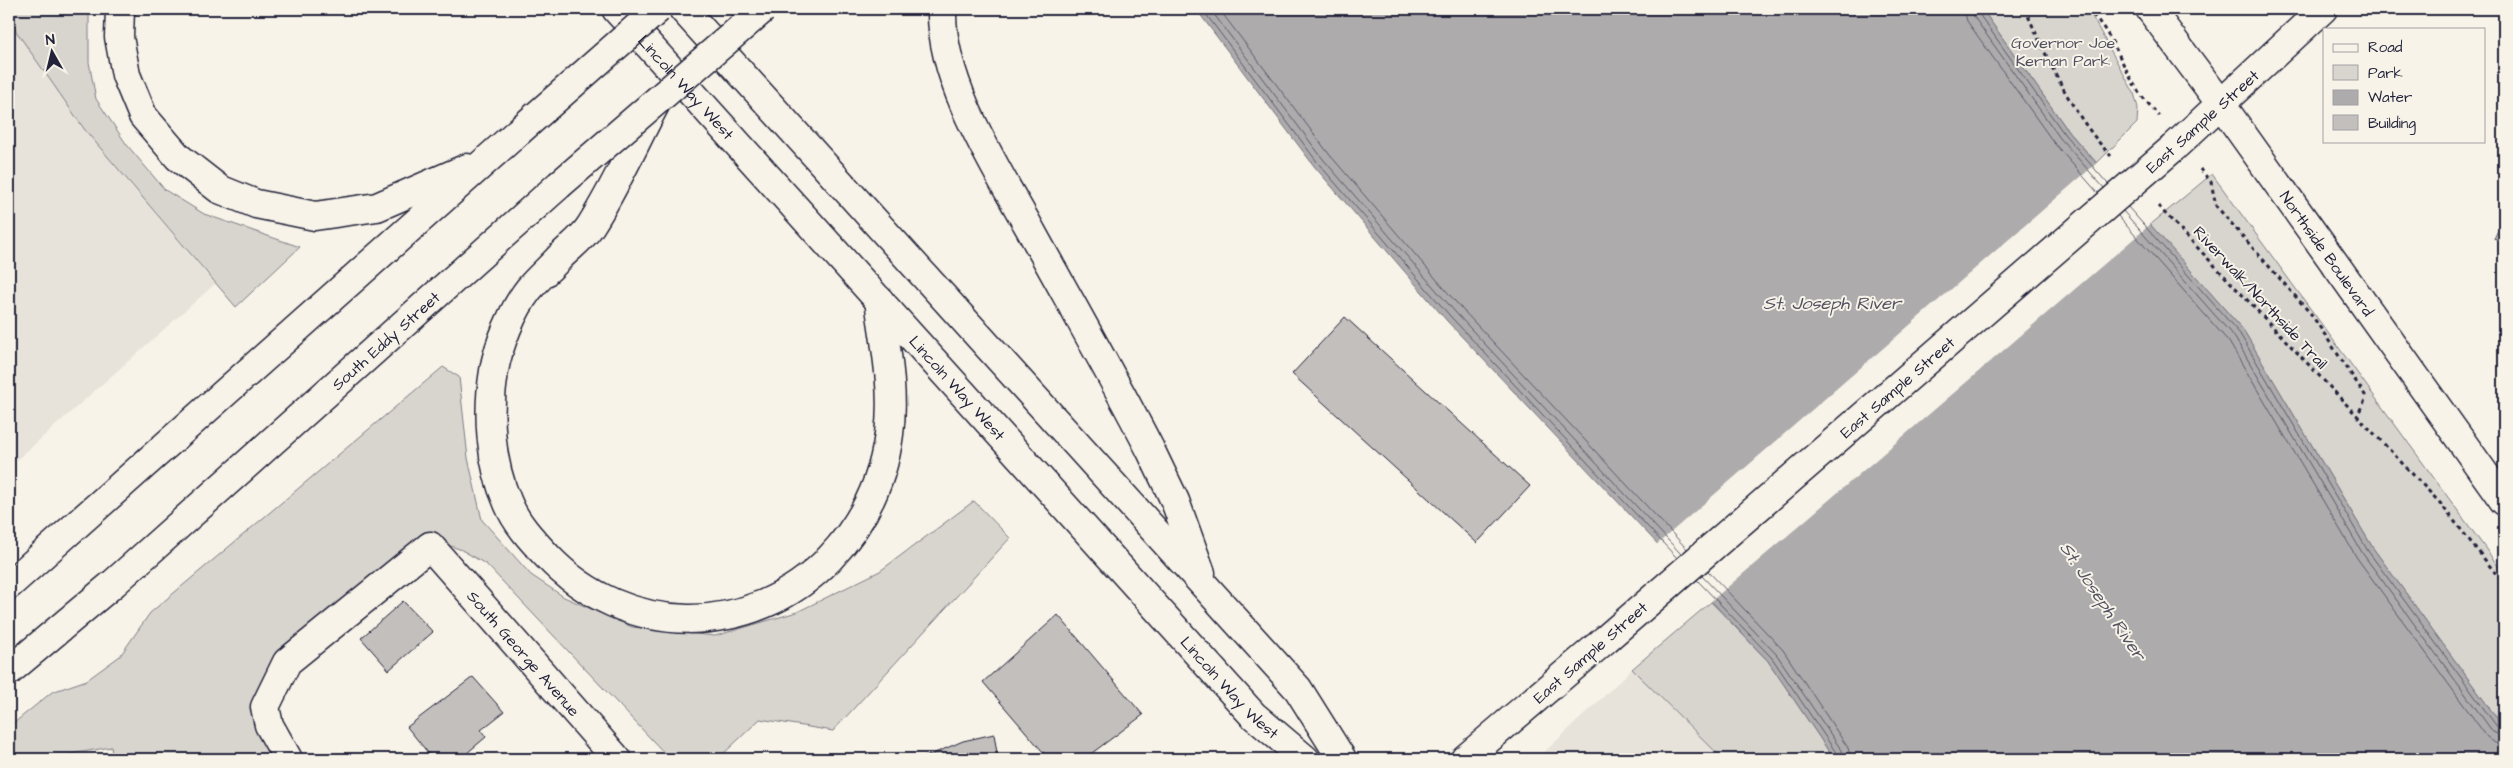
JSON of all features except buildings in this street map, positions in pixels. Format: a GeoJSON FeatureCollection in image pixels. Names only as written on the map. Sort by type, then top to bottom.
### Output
{"type":"FeatureCollection","features":[{"type":"Feature","properties":{"kind":"main road"},"geometry":{"type":"LineString","coordinates":[[120,9],[119,37],[126,75],[144,116],[178,157],[219,189],[256,204],[315,216],[378,207],[491,157]]}},
{"type":"Feature","properties":{"kind":"main road","name":"Lincoln Way West"},"geometry":{"type":"LineString","coordinates":[[616,9],[1253,715],[1305,759]]}},
{"type":"Feature","properties":{"kind":"main road"},"geometry":{"type":"LineString","coordinates":[[9,585],[658,9]]}},
{"type":"Feature","properties":{"kind":"main road"},"geometry":{"type":"LineString","coordinates":[[683,9],[1298,688],[1342,759]]}},
{"type":"Feature","properties":{"kind":"main road","name":"South Eddy Street"},"geometry":{"type":"LineString","coordinates":[[9,671],[122,577],[659,96],[763,9]]}},
{"type":"Feature","properties":{"kind":"main road"},"geometry":{"type":"LineString","coordinates":[[942,9],[941,29],[948,61],[978,133],[1150,449],[1175,501],[1206,586]]}},
{"type":"Feature","properties":{"kind":"main road","name":"Northside Boulevard"},"geometry":{"type":"LineString","coordinates":[[2150,9],[2221,104],[2504,501]]}},
{"type":"Feature","properties":{"kind":"main road","name":"East Sample Street"},"geometry":{"type":"LineString","coordinates":[[1465,759],[2173,148],[2323,9]]}},
{"type":"Feature","properties":{"kind":"main road"},"geometry":{"type":"LineString","coordinates":[[659,96],[590,227],[528,290],[502,339],[494,370],[491,408],[493,446],[499,477],[508,504],[528,536],[557,567],[596,596],[634,612],[674,619],[710,619],[748,610],[790,593],[815,574],[844,544],[865,513],[877,486],[889,434],[891,390],[879,300]]}},
{"type":"Feature","properties":{"kind":"main road","name":"South George Avenue"},"geometry":{"type":"LineString","coordinates":[[288,759],[269,725],[264,707],[287,662],[430,546],[617,759]]}},
{"type":"Feature","properties":{"kind":"path"},"geometry":{"type":"LineString","coordinates":[[2025,9],[2049,62],[2092,136],[2112,157]]}},
{"type":"Feature","properties":{"kind":"path"},"geometry":{"type":"LineString","coordinates":[[2087,9],[2100,22],[2116,47],[2137,90]]}},
{"type":"Feature","properties":{"kind":"path"},"geometry":{"type":"LineString","coordinates":[[2203,174],[2211,182],[2216,206],[2311,314],[2365,395],[2363,406],[2356,416]]}},
{"type":"Feature","properties":{"kind":"path","name":"Riverwalk/Northside Trail"},"geometry":{"type":"LineString","coordinates":[[2152,200],[2440,503],[2504,584]]}},
{"type":"Feature","properties":{"kind":"shaded area"},"geometry":{"type":"Polygon","coordinates":[[[9,21],[85,130],[215,284],[9,467],[9,21]]]}},
{"type":"Feature","properties":{"kind":"shaded area"},"geometry":{"type":"Polygon","coordinates":[[[1632,669],[1723,759],[1537,759],[1602,698],[1632,669]]]}},
{"type":"Feature","properties":{"kind":"green space"},"geometry":{"type":"Polygon","coordinates":[[[9,9],[89,9],[89,62],[96,99],[127,145],[165,190],[204,214],[300,247],[236,307],[85,130],[9,21],[9,9]]]}},
{"type":"Feature","properties":{"kind":"green space","name":"Governor Joe Kernan Park"},"geometry":{"type":"Polygon","coordinates":[[[1982,9],[2088,9],[2134,93],[2138,108],[2137,123],[2097,163],[2069,132],[1982,9]]]}},
{"type":"Feature","properties":{"kind":"green space"},"geometry":{"type":"Polygon","coordinates":[[[2212,174],[2504,574],[2504,728],[2373,548],[2244,331],[2150,225],[2212,174]]]}},
{"type":"Feature","properties":{"kind":"green space"},"geometry":{"type":"Polygon","coordinates":[[[443,367],[459,377],[468,458],[482,520],[531,575],[564,597],[632,627],[715,636],[797,612],[880,571],[974,501],[1010,538],[833,731],[760,719],[718,759],[670,759],[487,565],[462,550],[431,539],[336,612],[266,676],[259,689],[259,718],[280,759],[113,759],[111,747],[42,759],[9,759],[9,727],[52,692],[87,680],[120,656],[150,613],[443,367]]]}},
{"type":"Feature","properties":{"kind":"green space"},"geometry":{"type":"Polygon","coordinates":[[[1711,602],[1768,661],[1834,759],[1723,759],[1632,669],[1711,602]]]}},
{"type":"Feature","properties":{"kind":"water","name":"St. Joseph River"},"geometry":{"type":"Polygon","coordinates":[[[1196,9],[1982,9],[2069,132],[2244,331],[2373,548],[2504,728],[2504,759],[1834,759],[1768,661],[1447,321],[1314,166],[1196,9]]]}},
{"type":"Feature","properties":{"kind":"pier"},"geometry":{"type":"Polygon","coordinates":[[[2098,162],[2152,223],[1709,603],[1655,546],[2098,162]]]}}]}
